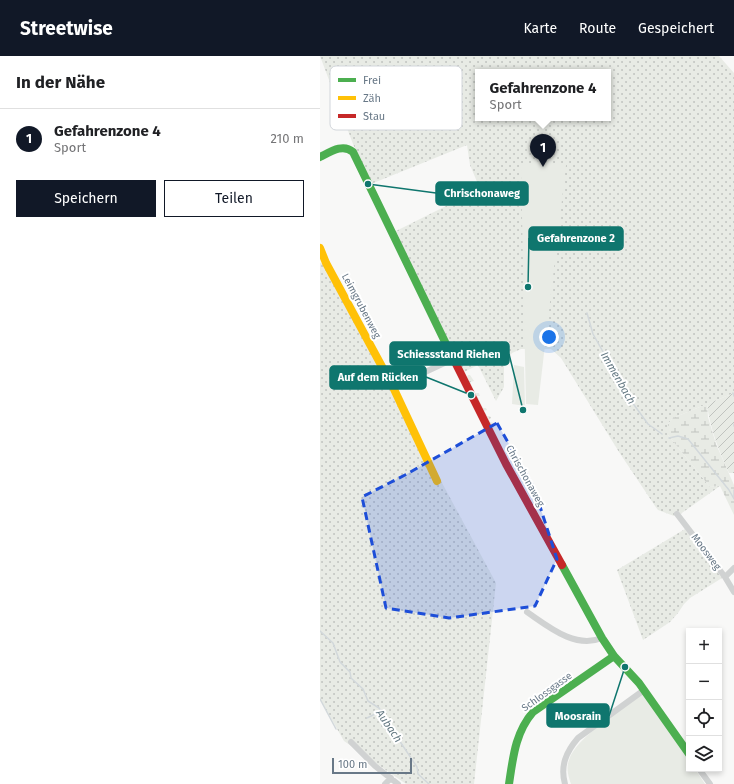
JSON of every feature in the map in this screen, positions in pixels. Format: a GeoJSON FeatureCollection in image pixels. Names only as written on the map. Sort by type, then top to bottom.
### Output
{"type":"FeatureCollection","features":[{"type":"Feature","properties":{"kind":"street","name":"Chrischonaweg"},"geometry":{"type":"LineString","coordinates":[[320,157],[341,148],[348,148],[353,152],[453,359],[504,460],[602,638],[614,656],[634,676],[686,750]]}},
{"type":"Feature","properties":{"kind":"street","name":"Leimgrubenweg"},"geometry":{"type":"LineString","coordinates":[[320,248],[326,263],[393,387],[437,481]]}},
{"type":"Feature","properties":{"kind":"street"},"geometry":{"type":"LineString","coordinates":[[393,387],[453,359]]}},
{"type":"Feature","properties":{"kind":"street","name":"Moosweg"},"geometry":{"type":"LineString","coordinates":[[677,514],[725,577],[734,592]]}},
{"type":"Feature","properties":{"kind":"street"},"geometry":{"type":"LineString","coordinates":[[725,577],[734,568]]}},
{"type":"Feature","properties":{"kind":"street"},"geometry":{"type":"LineString","coordinates":[[528,612],[552,629],[574,640],[595,641],[602,638]]}},
{"type":"Feature","properties":{"kind":"street","name":"Schlossgasse"},"geometry":{"type":"LineString","coordinates":[[509,784],[517,742],[524,723],[528,718],[614,656]]}},
{"type":"Feature","properties":{"kind":"street"},"geometry":{"type":"LineString","coordinates":[[565,784],[563,778],[566,755],[578,738],[644,690]]}},
{"type":"Feature","properties":{"kind":"street"},"geometry":{"type":"LineString","coordinates":[[351,742],[375,766],[398,784]]}},
{"type":"Feature","properties":{"kind":"street"},"geometry":{"type":"LineString","coordinates":[[701,772],[710,784]]}},
{"type":"Feature","properties":{"kind":"street"},"geometry":{"type":"LineString","coordinates":[[385,784],[391,778]]}},
{"type":"Feature","properties":{"kind":"highlighted area"},"geometry":{"type":"Polygon","coordinates":[[[497,423],[534,488],[557,559],[535,606],[449,618],[386,608],[362,497],[405,475],[497,423]]]}},
{"type":"Feature","properties":{"kind":"green space"},"geometry":{"type":"Polygon","coordinates":[[[320,56],[719,56],[734,73],[734,393],[673,418],[668,424],[668,435],[710,487],[720,486],[679,515],[674,516],[658,510],[619,452],[561,358],[551,349],[521,349],[512,353],[504,365],[504,387],[496,401],[478,365],[460,374],[394,232],[480,189],[470,165],[467,145],[371,184],[348,130],[462,130],[462,66],[330,66],[330,83],[320,56]]]}},
{"type":"Feature","properties":{"kind":"green space"},"geometry":{"type":"Polygon","coordinates":[[[538,161],[566,165],[538,405],[526,404],[521,165],[532,165],[538,161]]]}},
{"type":"Feature","properties":{"kind":"green space"},"geometry":{"type":"Polygon","coordinates":[[[320,263],[324,264],[496,583],[474,784],[406,784],[344,741],[320,699],[320,263]]]}},
{"type":"Feature","properties":{"kind":"green space"},"geometry":{"type":"Polygon","coordinates":[[[514,365],[524,367],[525,406],[512,404],[514,365]]]}},
{"type":"Feature","properties":{"kind":"green space"},"geometry":{"type":"Polygon","coordinates":[[[470,375],[474,381],[470,382],[475,393],[467,377],[470,375]]]}},
{"type":"Feature","properties":{"kind":"green space"},"geometry":{"type":"Polygon","coordinates":[[[475,393],[479,393],[480,396],[477,396],[483,408],[486,408],[487,410],[484,411],[475,393]]]}},
{"type":"Feature","properties":{"kind":"green space"},"geometry":{"type":"Polygon","coordinates":[[[734,393],[734,473],[729,473],[715,440],[707,404],[734,393]]]}},
{"type":"Feature","properties":{"kind":"green space"},"geometry":{"type":"Polygon","coordinates":[[[707,404],[708,417],[716,444],[734,485],[734,515],[720,486],[710,487],[668,435],[668,424],[673,418],[707,404]]]}},
{"type":"Feature","properties":{"kind":"green space"},"geometry":{"type":"Polygon","coordinates":[[[484,411],[487,416],[490,416],[490,422],[494,423],[495,425],[493,429],[484,411]]]}},
{"type":"Feature","properties":{"kind":"green space"},"geometry":{"type":"Polygon","coordinates":[[[685,529],[722,578],[690,598],[670,622],[643,640],[617,570],[685,529]]]}},
{"type":"Feature","properties":{"kind":"green space"},"geometry":{"type":"Polygon","coordinates":[[[644,693],[686,756],[686,772],[697,772],[705,784],[571,784],[568,775],[568,766],[573,751],[602,724],[644,693]]]}},
{"type":"Feature","properties":{"kind":"waterway","name":"Immenbach"},"geometry":{"type":"LineString","coordinates":[[587,313],[593,334],[629,398],[648,424],[662,434]]}},
{"type":"Feature","properties":{"kind":"waterway","name":"Immenbach"},"geometry":{"type":"LineString","coordinates":[[669,438],[678,436],[688,439],[729,490],[734,499]]}},
{"type":"Feature","properties":{"kind":"waterway","name":"Immenbach"},"geometry":{"type":"LineString","coordinates":[[734,490],[734,496]]}},
{"type":"Feature","properties":{"kind":"waterway","name":"Aubach"},"geometry":{"type":"LineString","coordinates":[[320,631],[333,643],[340,662],[350,672],[351,678],[363,689],[368,701],[379,708],[391,732],[395,734],[417,767],[418,774],[429,784]]}},
{"type":"Feature","properties":{"kind":"waterway","name":"Aubach"},"geometry":{"type":"LineString","coordinates":[[320,699],[336,729]]}},
{"type":"Feature","properties":{"kind":"waterway"},"geometry":{"type":"LineString","coordinates":[[367,718],[381,711]]}},
{"type":"Feature","properties":{"kind":"traffic: fast"},"geometry":{"type":"LineString","coordinates":[[320,157],[341,148],[349,149],[353,152],[447,346]]}},
{"type":"Feature","properties":{"kind":"traffic: fast"},"geometry":{"type":"LineString","coordinates":[[562,565],[602,638],[614,656],[639,683],[686,750]]}},
{"type":"Feature","properties":{"kind":"traffic: fast"},"geometry":{"type":"LineString","coordinates":[[509,784],[516,746],[522,728],[533,712],[614,656]]}},
{"type":"Feature","properties":{"kind":"traffic: slow"},"geometry":{"type":"LineString","coordinates":[[320,248],[326,263],[393,387],[437,481]]}},
{"type":"Feature","properties":{"kind":"traffic: jam"},"geometry":{"type":"LineString","coordinates":[[447,346],[506,464],[562,565]]}},
{"type":"Feature","properties":{"kind":"place","name":"Gefahrenzone 4"},"geometry":{"type":"Point","coordinates":[543,167]}},
{"type":"Feature","properties":{"kind":"place","name":"Chrischonaweg"},"geometry":{"type":"Point","coordinates":[368,184]}},
{"type":"Feature","properties":{"kind":"place","name":"Gefahrenzone 2"},"geometry":{"type":"Point","coordinates":[528,287]}},
{"type":"Feature","properties":{"kind":"place","name":"Auf dem Rücken"},"geometry":{"type":"Point","coordinates":[471,395]}},
{"type":"Feature","properties":{"kind":"place","name":"Schiessstand Riehen"},"geometry":{"type":"Point","coordinates":[523,410]}},
{"type":"Feature","properties":{"kind":"place","name":"Moosrain"},"geometry":{"type":"Point","coordinates":[625,667]}}]}
